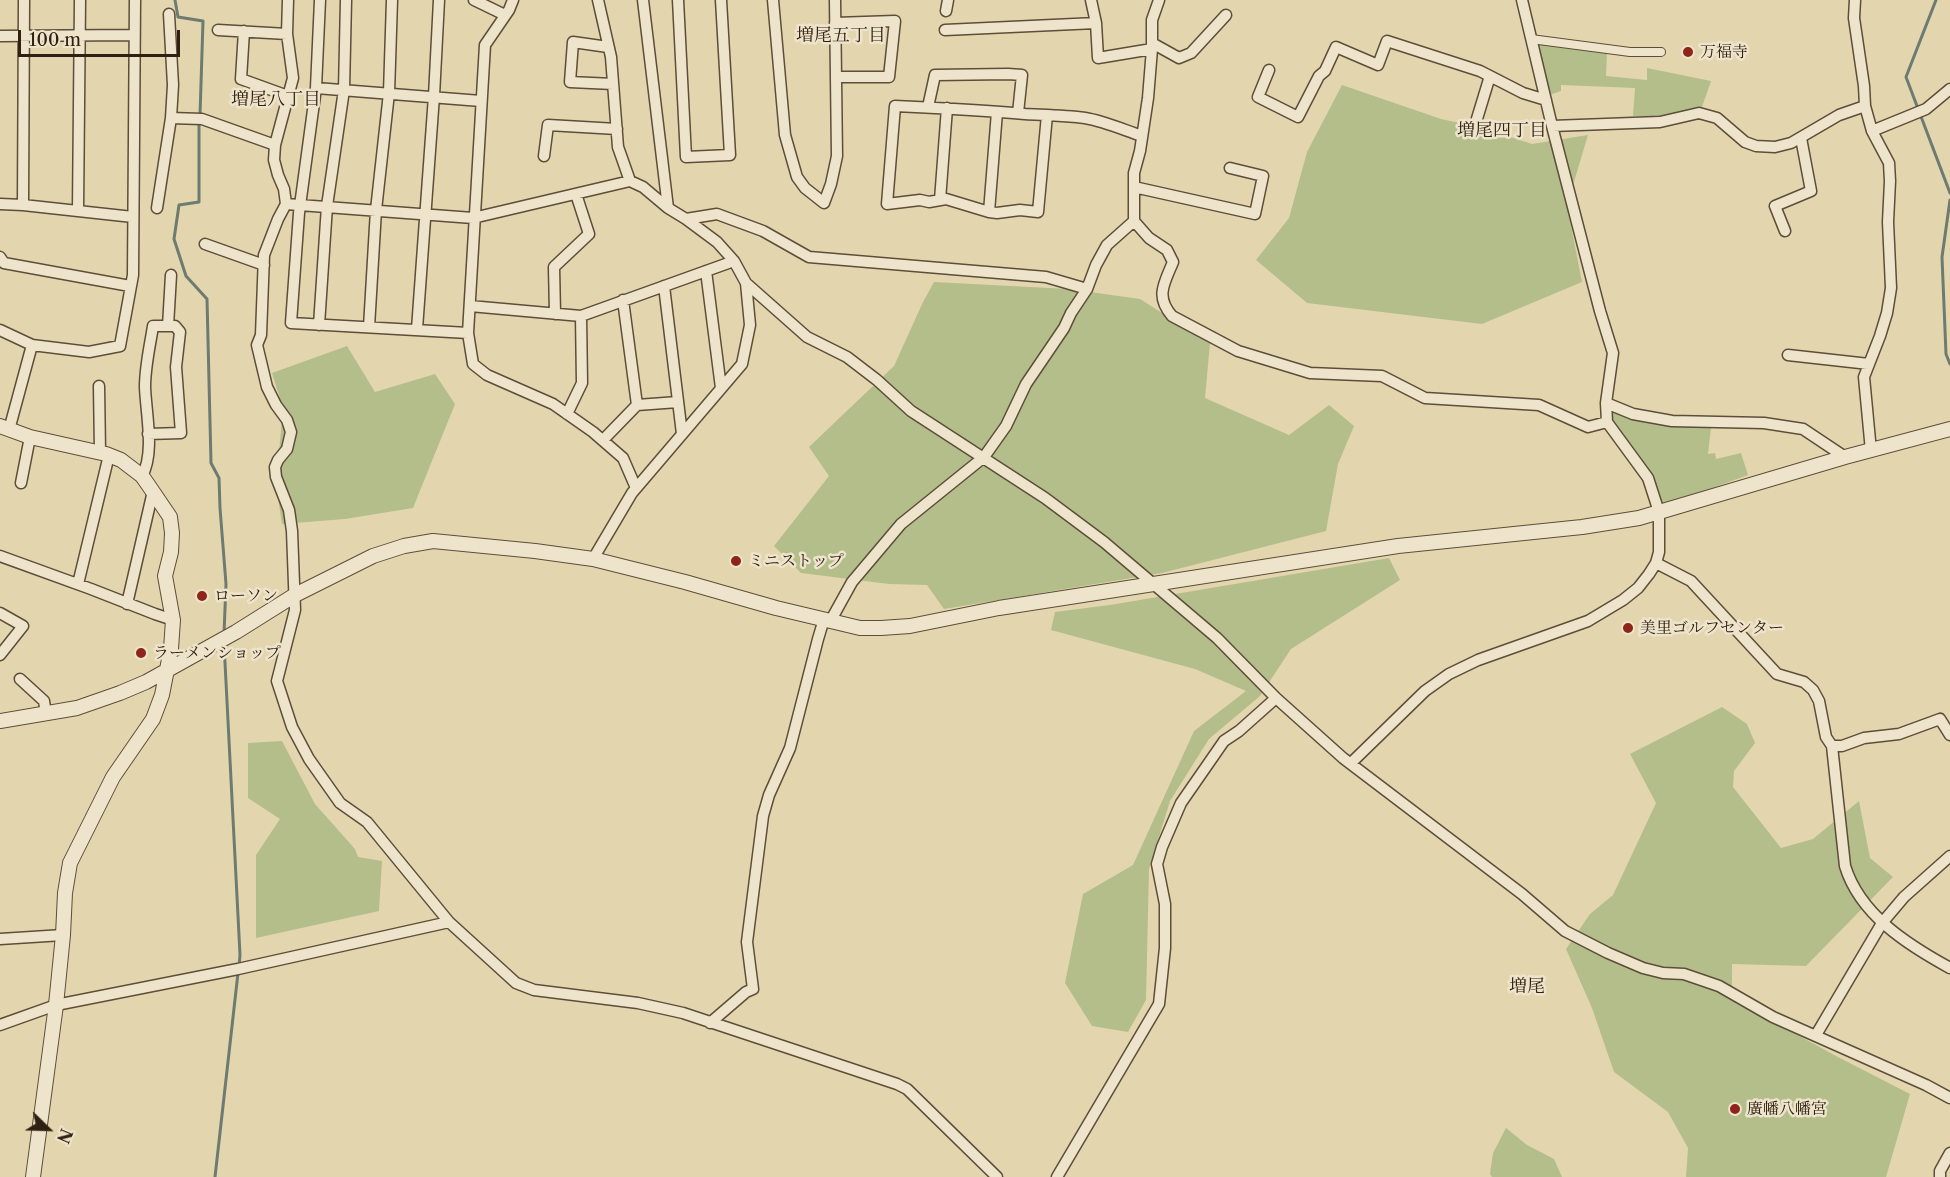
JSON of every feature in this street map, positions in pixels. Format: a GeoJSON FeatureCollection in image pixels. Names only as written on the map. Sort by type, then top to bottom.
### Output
{"type":"FeatureCollection","features":[{"type":"Feature","properties":{"kind":"street"},"geometry":{"type":"LineString","coordinates":[[23,205],[24,0]]}},
{"type":"Feature","properties":{"kind":"street"},"geometry":{"type":"LineString","coordinates":[[78,210],[80,0]]}},
{"type":"Feature","properties":{"kind":"street"},"geometry":{"type":"LineString","coordinates":[[0,330],[32,345],[89,352],[120,346],[133,275],[135,0]]}},
{"type":"Feature","properties":{"kind":"street"},"geometry":{"type":"LineString","coordinates":[[288,0],[287,34],[293,78],[275,145],[274,160],[284,189],[286,204],[264,255],[261,335],[257,345],[267,387],[287,420],[291,432],[287,449],[275,467],[276,477],[289,510],[296,595],[295,610],[277,681],[292,726],[309,759],[340,803],[367,822],[449,922],[516,983],[534,990],[638,1003],[683,1013],[907,1089],[997,1177]]}},
{"type":"Feature","properties":{"kind":"street"},"geometry":{"type":"LineString","coordinates":[[320,0],[316,87],[300,204],[291,323],[468,333]]}},
{"type":"Feature","properties":{"kind":"street"},"geometry":{"type":"LineString","coordinates":[[319,325],[327,206],[344,90],[346,0]]}},
{"type":"Feature","properties":{"kind":"street"},"geometry":{"type":"LineString","coordinates":[[369,327],[376,210],[389,93],[392,0]]}},
{"type":"Feature","properties":{"kind":"street"},"geometry":{"type":"LineString","coordinates":[[417,329],[439,0]]}},
{"type":"Feature","properties":{"kind":"street"},"geometry":{"type":"LineString","coordinates":[[474,0],[505,15]]}},
{"type":"Feature","properties":{"kind":"street"},"geometry":{"type":"LineString","coordinates":[[513,0],[485,45],[468,333],[473,364],[487,375],[553,404],[603,440],[623,458],[636,488]]}},
{"type":"Feature","properties":{"kind":"street"},"geometry":{"type":"LineString","coordinates":[[598,0],[609,47],[618,147],[630,182]]}},
{"type":"Feature","properties":{"kind":"street"},"geometry":{"type":"LineString","coordinates":[[643,0],[668,208]]}},
{"type":"Feature","properties":{"kind":"street"},"geometry":{"type":"LineString","coordinates":[[678,0],[686,157],[730,155],[721,0]]}},
{"type":"Feature","properties":{"kind":"street"},"geometry":{"type":"LineString","coordinates":[[773,0],[785,135],[797,177],[805,188],[824,203],[837,156],[835,0]]}},
{"type":"Feature","properties":{"kind":"street"},"geometry":{"type":"LineString","coordinates":[[1091,0],[1096,23],[1098,58],[1152,46],[1179,58],[1191,53],[1226,15]]}},
{"type":"Feature","properties":{"kind":"street"},"geometry":{"type":"LineString","coordinates":[[1159,0],[1152,20],[1152,46],[1142,136],[1134,173],[1134,221],[1149,238],[1167,250],[1173,262],[1162,288],[1161,298],[1172,316],[1238,351],[1310,373],[1382,376],[1425,398],[1539,405],[1588,427],[1607,422]]}},
{"type":"Feature","properties":{"kind":"street"},"geometry":{"type":"LineString","coordinates":[[1351,764],[1425,692],[1449,674],[1478,660],[1588,621],[1633,592],[1656,563],[1659,544],[1659,512],[1648,478],[1607,422],[1606,403],[1613,353],[1552,126],[1522,0]]}},
{"type":"Feature","properties":{"kind":"street"},"geometry":{"type":"LineString","coordinates":[[1855,0],[1854,18],[1865,106],[1872,131],[1889,164],[1888,222],[1891,288],[1887,313],[1864,377],[1871,451]]}},
{"type":"Feature","properties":{"kind":"street"},"geometry":{"type":"LineString","coordinates":[[157,208],[171,118],[173,84],[169,14]]}},
{"type":"Feature","properties":{"kind":"street"},"geometry":{"type":"LineString","coordinates":[[835,23],[895,21],[890,77],[836,77]]}},
{"type":"Feature","properties":{"kind":"street"},"geometry":{"type":"LineString","coordinates":[[945,30],[1096,23]]}},
{"type":"Feature","properties":{"kind":"street"},"geometry":{"type":"LineString","coordinates":[[218,30],[287,34]]}},
{"type":"Feature","properties":{"kind":"street"},"geometry":{"type":"LineString","coordinates":[[244,31],[241,79],[288,96]]}},
{"type":"Feature","properties":{"kind":"street"},"geometry":{"type":"LineString","coordinates":[[0,36],[134,35]]}},
{"type":"Feature","properties":{"kind":"street"},"geometry":{"type":"LineString","coordinates":[[1531,39],[1630,52],[1661,52]]}},
{"type":"Feature","properties":{"kind":"street"},"geometry":{"type":"LineString","coordinates":[[1269,70],[1258,97],[1298,117],[1336,47],[1378,65],[1387,41],[1480,71],[1523,93],[1546,100]]}},
{"type":"Feature","properties":{"kind":"street"},"geometry":{"type":"LineString","coordinates":[[609,47],[573,42],[570,82],[613,84]]}},
{"type":"Feature","properties":{"kind":"street"},"geometry":{"type":"LineString","coordinates":[[928,107],[935,75],[1008,74],[1022,75],[1018,113]]}},
{"type":"Feature","properties":{"kind":"street"},"geometry":{"type":"LineString","coordinates":[[1476,122],[1490,76]]}},
{"type":"Feature","properties":{"kind":"street"},"geometry":{"type":"LineString","coordinates":[[316,87],[482,101]]}},
{"type":"Feature","properties":{"kind":"street"},"geometry":{"type":"LineString","coordinates":[[1872,131],[1913,116],[1926,109],[1950,89]]}},
{"type":"Feature","properties":{"kind":"street"},"geometry":{"type":"LineString","coordinates":[[1047,115],[1038,212],[1020,210],[997,213],[963,203],[940,200],[887,204],[895,106],[946,108],[997,112],[1018,113],[1047,115],[1087,118],[1142,136]]}},
{"type":"Feature","properties":{"kind":"street"},"geometry":{"type":"LineString","coordinates":[[1552,126],[1659,122],[1699,113],[1717,118],[1745,142],[1756,146],[1775,147],[1802,138],[1839,115],[1865,106]]}},
{"type":"Feature","properties":{"kind":"street"},"geometry":{"type":"LineString","coordinates":[[940,200],[946,108]]}},
{"type":"Feature","properties":{"kind":"street"},"geometry":{"type":"LineString","coordinates":[[989,212],[997,112]]}},
{"type":"Feature","properties":{"kind":"street"},"geometry":{"type":"LineString","coordinates":[[171,118],[202,119],[275,145]]}},
{"type":"Feature","properties":{"kind":"street"},"geometry":{"type":"LineString","coordinates":[[544,156],[548,125],[617,129]]}},
{"type":"Feature","properties":{"kind":"street"},"geometry":{"type":"LineString","coordinates":[[1785,231],[1775,206],[1811,191],[1802,138]]}},
{"type":"Feature","properties":{"kind":"street"},"geometry":{"type":"LineString","coordinates":[[1134,187],[1255,214],[1263,176],[1230,168]]}},
{"type":"Feature","properties":{"kind":"street"},"geometry":{"type":"LineString","coordinates":[[286,204],[473,218],[630,182],[643,187],[668,208],[717,242],[734,261],[746,283],[807,337],[847,357],[911,411],[1046,498],[1104,542],[1217,638],[1276,698],[1351,764],[1522,894],[1565,931],[1643,968],[1703,979],[1773,1017],[1926,1085],[1950,1098]]}},
{"type":"Feature","properties":{"kind":"street"},"geometry":{"type":"LineString","coordinates":[[555,314],[554,267],[589,234],[576,194]]}},
{"type":"Feature","properties":{"kind":"street"},"geometry":{"type":"LineString","coordinates":[[0,204],[78,210],[133,218]]}},
{"type":"Feature","properties":{"kind":"street"},"geometry":{"type":"LineString","coordinates":[[686,219],[717,214],[763,231],[809,257],[1046,277],[1087,289]]}},
{"type":"Feature","properties":{"kind":"street"},"geometry":{"type":"LineString","coordinates":[[710,1023],[746,992],[753,989],[747,942],[763,816],[769,795],[790,748],[818,639],[828,620],[852,582],[901,524],[984,457],[1006,426],[1026,384],[1087,289],[1107,245],[1134,221]]}},
{"type":"Feature","properties":{"kind":"street"},"geometry":{"type":"LineString","coordinates":[[205,244],[264,265]]}},
{"type":"Feature","properties":{"kind":"street"},"geometry":{"type":"LineString","coordinates":[[470,306],[581,316],[734,261]]}},
{"type":"Feature","properties":{"kind":"street"},"geometry":{"type":"LineString","coordinates":[[1,262],[130,286]]}},
{"type":"Feature","properties":{"kind":"street"},"geometry":{"type":"LineString","coordinates":[[706,271],[721,388]]}},
{"type":"Feature","properties":{"kind":"street"},"geometry":{"type":"LineString","coordinates":[[168,326],[171,274]]}},
{"type":"Feature","properties":{"kind":"street"},"geometry":{"type":"LineString","coordinates":[[593,559],[636,488],[742,364],[750,325],[746,283]]}},
{"type":"Feature","properties":{"kind":"street"},"geometry":{"type":"LineString","coordinates":[[664,286],[682,434]]}},
{"type":"Feature","properties":{"kind":"street"},"geometry":{"type":"LineString","coordinates":[[623,300],[637,405]]}},
{"type":"Feature","properties":{"kind":"street"},"geometry":{"type":"LineString","coordinates":[[567,414],[582,383],[581,316]]}},
{"type":"Feature","properties":{"kind":"street"},"geometry":{"type":"LineString","coordinates":[[142,476],[147,466],[145,385],[153,326],[175,326],[180,332],[176,367],[181,433],[148,434]]}},
{"type":"Feature","properties":{"kind":"street"},"geometry":{"type":"LineString","coordinates":[[32,345],[5,428],[30,438],[122,460],[142,476],[170,517],[171,552],[165,576],[173,620],[171,649],[162,695],[153,719],[114,777],[70,862],[65,893],[56,1005],[33,1177]]}},
{"type":"Feature","properties":{"kind":"street"},"geometry":{"type":"LineString","coordinates":[[1788,355],[1869,364]]}},
{"type":"Feature","properties":{"kind":"street"},"geometry":{"type":"LineString","coordinates":[[78,584],[104,454],[99,386]]}},
{"type":"Feature","properties":{"kind":"street"},"geometry":{"type":"LineString","coordinates":[[603,440],[637,405],[678,402]]}},
{"type":"Feature","properties":{"kind":"street"},"geometry":{"type":"LineString","coordinates":[[1606,403],[1634,414],[1672,421],[1764,423],[1803,429],[1845,457]]}},
{"type":"Feature","properties":{"kind":"street"},"geometry":{"type":"LineString","coordinates":[[0,721],[77,708],[120,693],[146,682],[236,632],[296,595],[373,556],[404,546],[433,541],[593,559],[860,628],[910,626],[999,608],[1398,546],[1582,527],[1639,518],[1845,457],[1950,429]]}},
{"type":"Feature","properties":{"kind":"street"},"geometry":{"type":"LineString","coordinates":[[21,483],[30,438]]}},
{"type":"Feature","properties":{"kind":"street"},"geometry":{"type":"LineString","coordinates":[[127,603],[153,491]]}},
{"type":"Feature","properties":{"kind":"street"},"geometry":{"type":"LineString","coordinates":[[0,556],[173,620]]}},
{"type":"Feature","properties":{"kind":"street"},"geometry":{"type":"LineString","coordinates":[[1656,563],[1691,581],[1777,674],[1804,682],[1813,690],[1819,701],[1826,737],[1832,746],[1845,866],[1850,882],[1882,923],[1921,951],[1950,968]]}},
{"type":"Feature","properties":{"kind":"street"},"geometry":{"type":"LineString","coordinates":[[0,612],[23,626],[0,655]]}},
{"type":"Feature","properties":{"kind":"street"},"geometry":{"type":"LineString","coordinates":[[20,679],[44,700],[46,714]]}},
{"type":"Feature","properties":{"kind":"street"},"geometry":{"type":"LineString","coordinates":[[1057,1177],[1159,1004],[1165,948],[1165,904],[1157,864],[1181,803],[1224,741],[1239,731],[1276,698]]}},
{"type":"Feature","properties":{"kind":"street"},"geometry":{"type":"LineString","coordinates":[[1832,746],[1842,746],[1864,738],[1899,734],[1940,719],[1950,735]]}},
{"type":"Feature","properties":{"kind":"street"},"geometry":{"type":"LineString","coordinates":[[1816,1035],[1882,923],[1904,897],[1950,856]]}},
{"type":"Feature","properties":{"kind":"street"},"geometry":{"type":"LineString","coordinates":[[0,1025],[56,1005],[238,969],[449,922]]}},
{"type":"Feature","properties":{"kind":"street"},"geometry":{"type":"LineString","coordinates":[[0,939],[63,935]]}},
{"type":"Feature","properties":{"kind":"street"},"geometry":{"type":"LineString","coordinates":[[1940,1177],[1940,1171],[1950,1153]]}},
{"type":"Feature","properties":{"kind":"green space"},"geometry":{"type":"Polygon","coordinates":[[[1538,42],[1607,52],[1606,76],[1647,80],[1647,68],[1711,81],[1702,107],[1662,117],[1633,116],[1635,88],[1561,85],[1561,91],[1549,95],[1538,42]]]}},
{"type":"Feature","properties":{"kind":"green space"},"geometry":{"type":"Polygon","coordinates":[[[1342,85],[1441,119],[1483,128],[1532,144],[1588,135],[1567,205],[1582,282],[1482,324],[1307,303],[1256,260],[1289,218],[1307,152],[1342,85]]]}},
{"type":"Feature","properties":{"kind":"green space"},"geometry":{"type":"Polygon","coordinates":[[[934,282],[1069,289],[1140,299],[1210,343],[1205,398],[1289,435],[1329,405],[1354,426],[1338,464],[1326,531],[1162,573],[944,609],[927,585],[889,584],[801,573],[774,546],[829,476],[809,447],[894,366],[934,282]]]}},
{"type":"Feature","properties":{"kind":"green space"},"geometry":{"type":"Polygon","coordinates":[[[347,346],[375,392],[435,374],[455,404],[413,508],[345,519],[282,524],[276,485],[283,408],[272,373],[347,346]]]}},
{"type":"Feature","properties":{"kind":"green space"},"geometry":{"type":"Polygon","coordinates":[[[1611,411],[1634,420],[1711,428],[1708,454],[1715,453],[1716,459],[1741,453],[1748,475],[1661,507],[1612,421],[1611,411]]]}},
{"type":"Feature","properties":{"kind":"green space"},"geometry":{"type":"Polygon","coordinates":[[[1389,558],[1400,580],[1291,649],[1260,696],[1209,739],[1170,801],[1149,869],[1146,1000],[1128,1032],[1092,1026],[1065,983],[1083,894],[1133,865],[1194,731],[1246,691],[1195,669],[1051,630],[1055,612],[1110,605],[1389,558]]]}},
{"type":"Feature","properties":{"kind":"green space"},"geometry":{"type":"Polygon","coordinates":[[[1722,707],[1747,724],[1755,743],[1734,771],[1733,787],[1781,848],[1813,839],[1859,801],[1870,858],[1893,877],[1806,966],[1732,964],[1732,999],[1910,1094],[1886,1177],[1686,1177],[1688,1148],[1668,1112],[1614,1072],[1592,1008],[1566,949],[1590,914],[1613,895],[1656,803],[1630,754],[1722,707]]]}},
{"type":"Feature","properties":{"kind":"green space"},"geometry":{"type":"Polygon","coordinates":[[[282,741],[315,804],[355,849],[358,857],[382,861],[379,911],[256,938],[256,855],[280,819],[248,798],[248,743],[282,741]]]}},
{"type":"Feature","properties":{"kind":"green space"},"geometry":{"type":"Polygon","coordinates":[[[1506,1128],[1527,1145],[1554,1159],[1562,1177],[1492,1177],[1490,1174],[1493,1153],[1506,1128]]]}},
{"type":"Feature","properties":{"kind":"waterway"},"geometry":{"type":"LineString","coordinates":[[175,0],[178,17],[203,21],[200,115]]}},
{"type":"Feature","properties":{"kind":"waterway"},"geometry":{"type":"LineString","coordinates":[[1936,0],[1906,77],[1950,193]]}},
{"type":"Feature","properties":{"kind":"waterway"},"geometry":{"type":"LineString","coordinates":[[199,122],[199,202],[179,205],[174,239],[186,276],[207,299],[211,463],[219,478],[226,584],[224,634]]}},
{"type":"Feature","properties":{"kind":"waterway"},"geometry":{"type":"LineString","coordinates":[[1950,200],[1942,257],[1946,354],[1950,364]]}},
{"type":"Feature","properties":{"kind":"waterway"},"geometry":{"type":"LineString","coordinates":[[224,643],[239,966]]}},
{"type":"Feature","properties":{"kind":"waterway"},"geometry":{"type":"LineString","coordinates":[[215,1177],[238,973]]}},
{"type":"Feature","properties":{"kind":"place","name":"万福寺"},"geometry":{"type":"Point","coordinates":[1688,52]}},
{"type":"Feature","properties":{"kind":"place","name":"ミニストップ"},"geometry":{"type":"Point","coordinates":[736,561]}},
{"type":"Feature","properties":{"kind":"place","name":"ローソン"},"geometry":{"type":"Point","coordinates":[202,596]}},
{"type":"Feature","properties":{"kind":"place","name":"美里ゴルフセンター"},"geometry":{"type":"Point","coordinates":[1628,628]}},
{"type":"Feature","properties":{"kind":"place","name":"ラーメンショップ"},"geometry":{"type":"Point","coordinates":[141,653]}},
{"type":"Feature","properties":{"kind":"place","name":"廣幡八幡宮"},"geometry":{"type":"Point","coordinates":[1735,1109]}},
{"type":"Feature","properties":{"kind":"district","name":"増尾五丁目"},"geometry":{"type":"Point","coordinates":[841,36]}},
{"type":"Feature","properties":{"kind":"district","name":"増尾八丁目"},"geometry":{"type":"Point","coordinates":[276,100]}},
{"type":"Feature","properties":{"kind":"district","name":"増尾四丁目"},"geometry":{"type":"Point","coordinates":[1502,131]}},
{"type":"Feature","properties":{"kind":"district","name":"増尾"},"geometry":{"type":"Point","coordinates":[1527,987]}}]}
